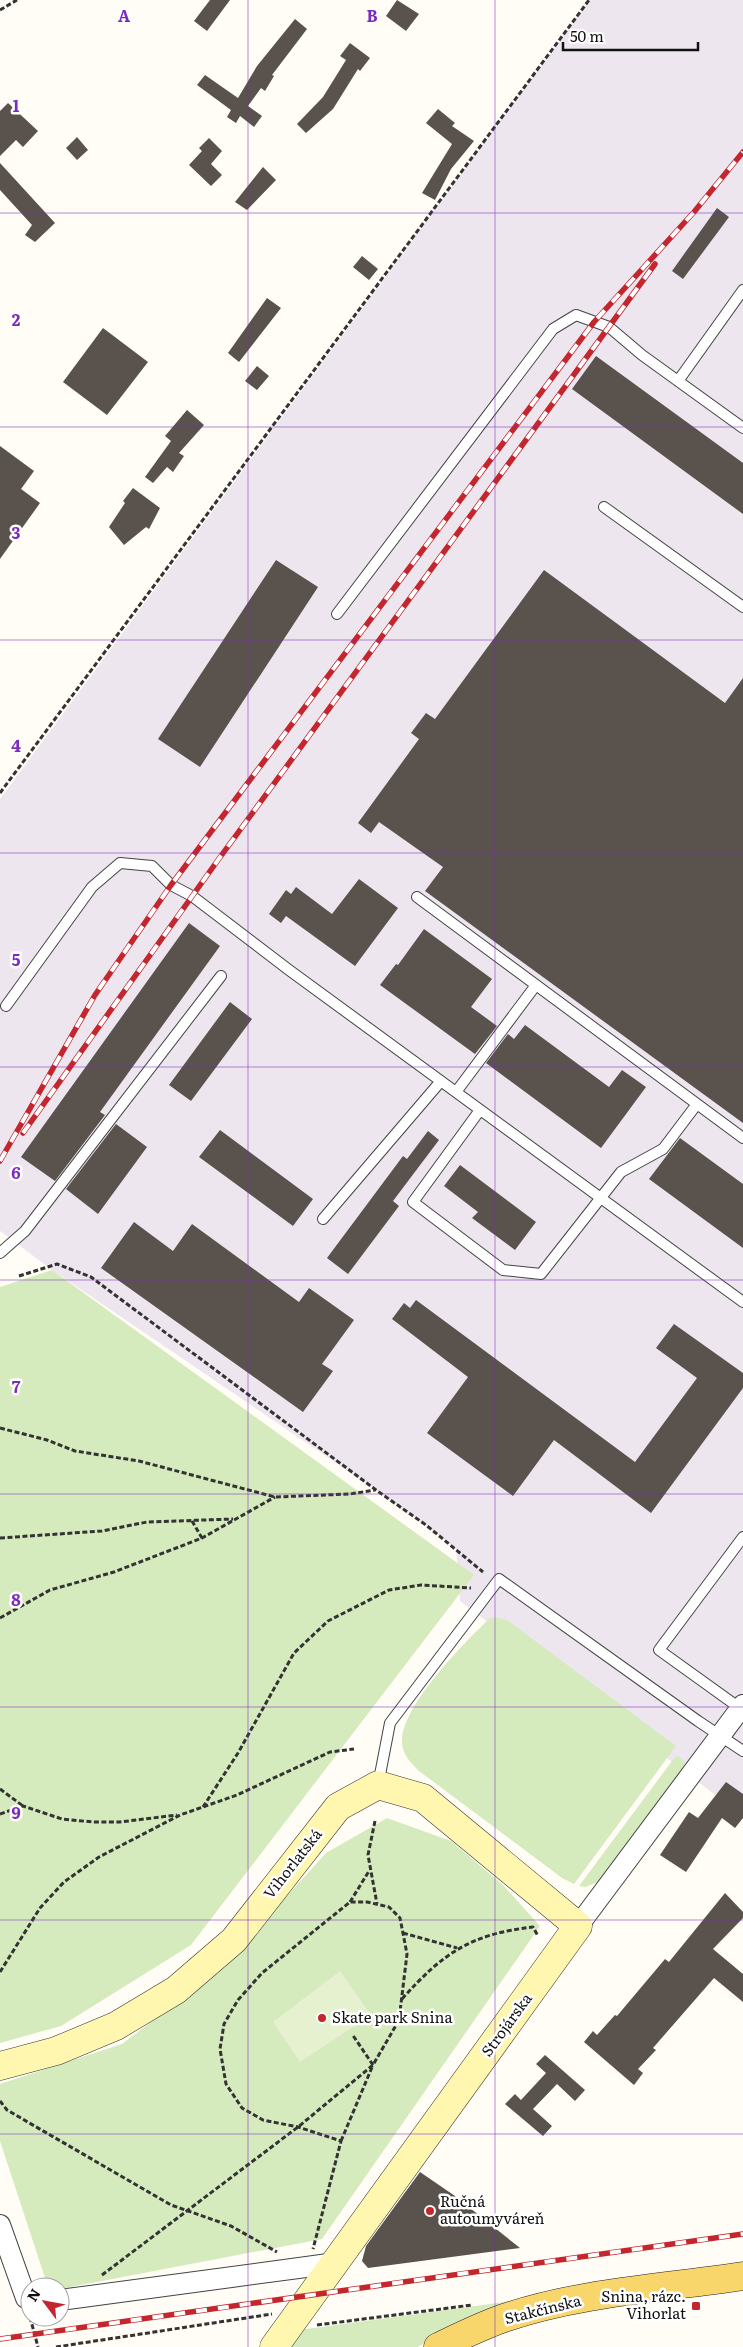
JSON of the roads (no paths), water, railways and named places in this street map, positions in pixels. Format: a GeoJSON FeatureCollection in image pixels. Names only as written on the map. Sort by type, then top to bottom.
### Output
{"type":"FeatureCollection","features":[{"type":"Feature","properties":{"kind":"main road"},"geometry":{"type":"LineString","coordinates":[[378,1785],[423,1798],[578,1926]]}},
{"type":"Feature","properties":{"kind":"main road","name":"Vihorlatská"},"geometry":{"type":"LineString","coordinates":[[0,2066],[56,2051],[116,2026],[176,1990],[234,1940],[338,1807],[378,1785]]}},
{"type":"Feature","properties":{"kind":"main road","name":"Strojárska"},"geometry":{"type":"LineString","coordinates":[[274,2347],[578,1926]]}},
{"type":"Feature","properties":{"kind":"main road","name":"Stakčínska"},"geometry":{"type":"LineString","coordinates":[[438,2347],[504,2318],[534,2310],[602,2296],[743,2276]]}},
{"type":"Feature","properties":{"kind":"street","name":"Strojárska"},"geometry":{"type":"LineString","coordinates":[[578,1926],[742,1707]]}},
{"type":"Feature","properties":{"kind":"street"},"geometry":{"type":"LineString","coordinates":[[0,2225],[20,2281]]}},
{"type":"Feature","properties":{"kind":"street"},"geometry":{"type":"LineString","coordinates":[[70,2299],[336,2263]]}},
{"type":"Feature","properties":{"kind":"lane"},"geometry":{"type":"LineString","coordinates":[[678,381],[743,290]]}},
{"type":"Feature","properties":{"kind":"lane"},"geometry":{"type":"LineString","coordinates":[[338,614],[553,330],[576,315],[608,328],[743,428]]}},
{"type":"Feature","properties":{"kind":"lane"},"geometry":{"type":"LineString","coordinates":[[604,507],[743,607]]}},
{"type":"Feature","properties":{"kind":"lane"},"geometry":{"type":"LineString","coordinates":[[6,1006],[92,887],[120,863],[152,866],[172,885],[192,896],[743,1302]]}},
{"type":"Feature","properties":{"kind":"lane"},"geometry":{"type":"LineString","coordinates":[[417,897],[743,1138]]}},
{"type":"Feature","properties":{"kind":"lane"},"geometry":{"type":"LineString","coordinates":[[0,1253],[25,1231],[221,976]]}},
{"type":"Feature","properties":{"kind":"lane"},"geometry":{"type":"LineString","coordinates":[[456,1092],[536,985]]}},
{"type":"Feature","properties":{"kind":"lane"},"geometry":{"type":"LineString","coordinates":[[323,1219],[441,1081]]}},
{"type":"Feature","properties":{"kind":"lane"},"geometry":{"type":"LineString","coordinates":[[480,1110],[413,1202],[503,1270],[541,1274],[621,1172],[663,1149],[697,1104]]}},
{"type":"Feature","properties":{"kind":"lane"},"geometry":{"type":"LineString","coordinates":[[742,1707],[659,1650],[743,1537]]}},
{"type":"Feature","properties":{"kind":"lane"},"geometry":{"type":"LineString","coordinates":[[378,1785],[390,1724],[499,1580],[743,1751]]}},
{"type":"Feature","properties":{"kind":"railway"},"geometry":{"type":"LineString","coordinates":[[0,1161],[95,995],[171,885],[594,322],[694,212],[743,152]]}},
{"type":"Feature","properties":{"kind":"railway"},"geometry":{"type":"LineString","coordinates":[[23,1133],[218,860],[655,264]]}},
{"type":"Feature","properties":{"kind":"railway"},"geometry":{"type":"LineString","coordinates":[[0,2339],[743,2234]]}},
{"type":"Feature","properties":{"kind":"place","name":"Skate park Snina"},"geometry":{"type":"Point","coordinates":[322,2018]}},
{"type":"Feature","properties":{"kind":"place","name":"Ručná autoumyváreň"},"geometry":{"type":"Point","coordinates":[430,2211]}},
{"type":"Feature","properties":{"kind":"place","name":"Snina, rázc. Vihorlat"},"geometry":{"type":"Point","coordinates":[696,2306]}}]}
